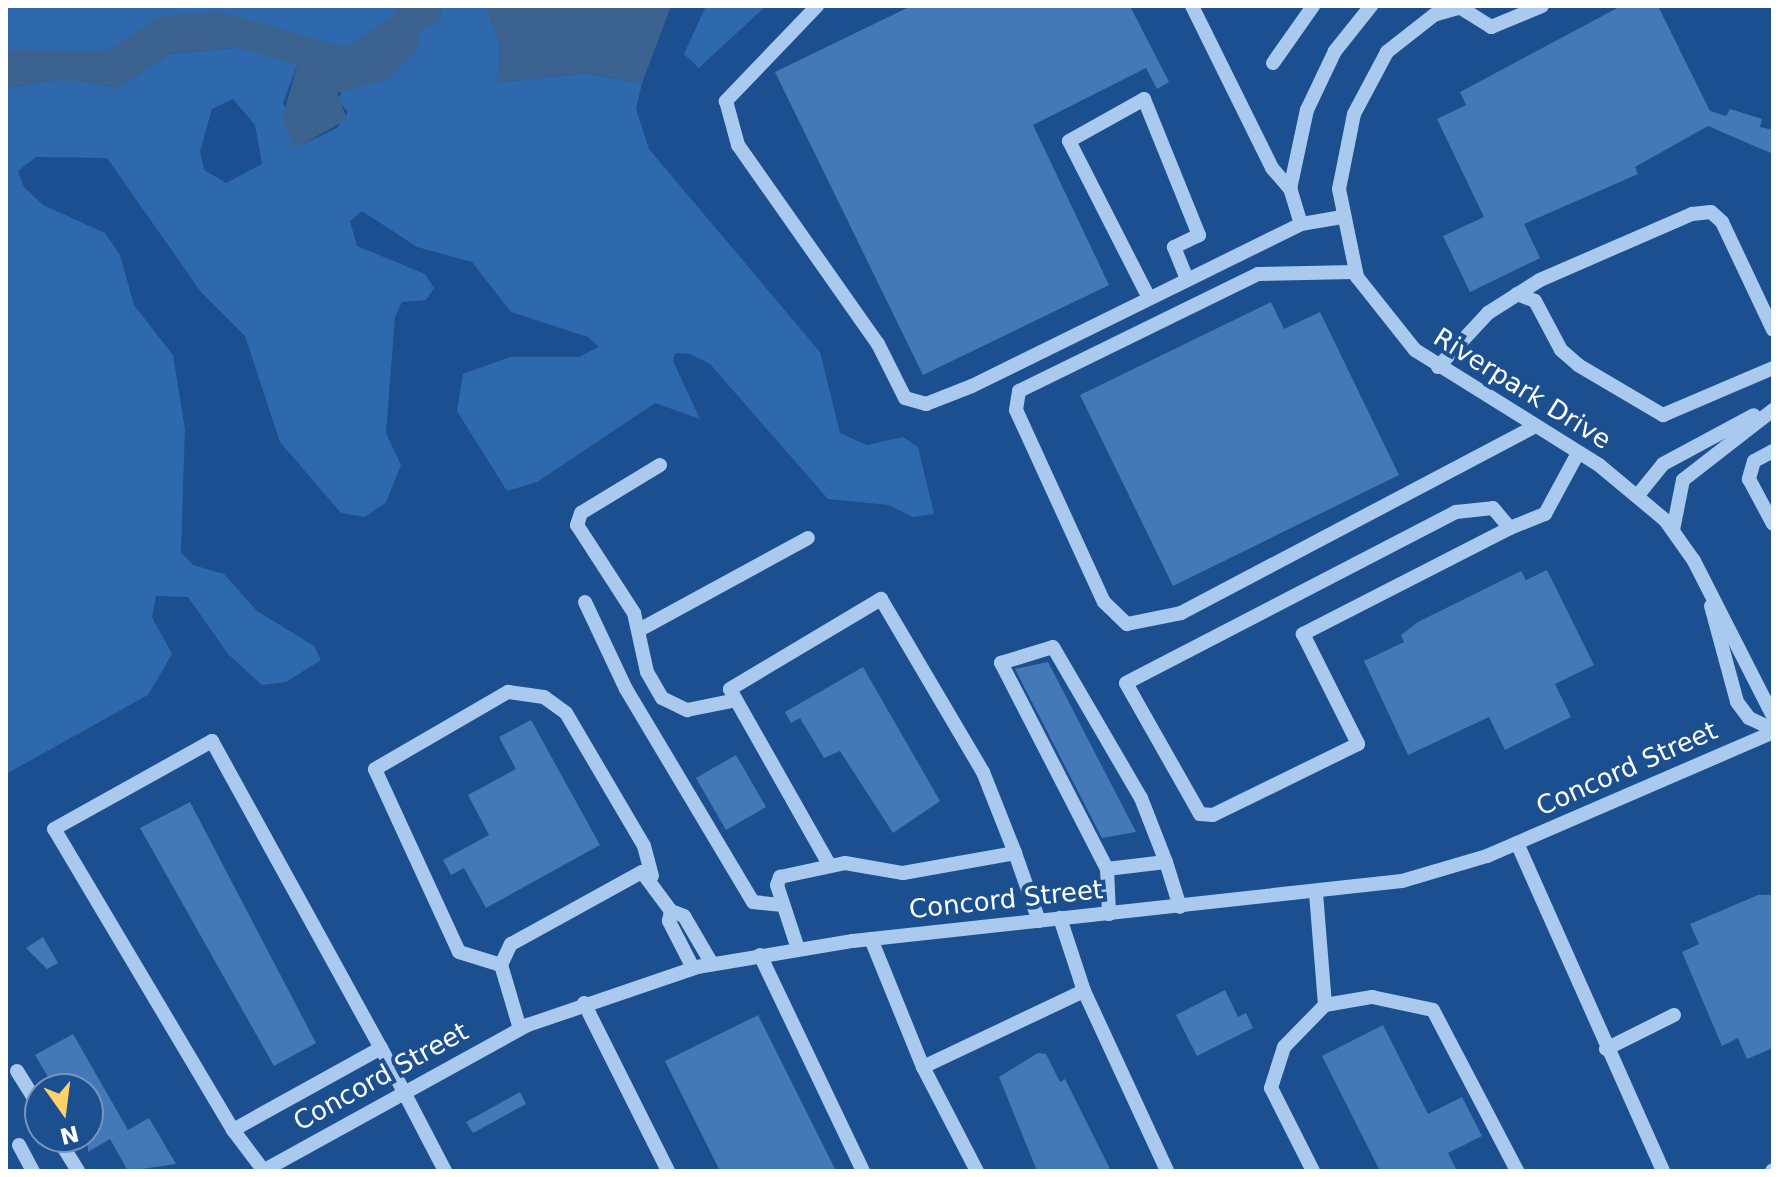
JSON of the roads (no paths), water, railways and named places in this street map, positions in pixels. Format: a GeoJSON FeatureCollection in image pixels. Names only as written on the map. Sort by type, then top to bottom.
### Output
{"type":"FeatureCollection","features":[{"type":"Feature","properties":{"kind":"street"},"geometry":{"type":"LineString","coordinates":[[817,6],[726,101],[738,145],[878,344],[905,398],[926,404],[972,386],[1301,224],[1342,217]]}},
{"type":"Feature","properties":{"kind":"street"},"geometry":{"type":"LineString","coordinates":[[1192,6],[1290,189],[1301,224]]}},
{"type":"Feature","properties":{"kind":"street"},"geometry":{"type":"LineString","coordinates":[[1290,189],[1307,110],[1335,51],[1371,6]]}},
{"type":"Feature","properties":{"kind":"street"},"geometry":{"type":"LineString","coordinates":[[1463,7],[1491,27],[1542,6]]}},
{"type":"Feature","properties":{"kind":"street","name":"Riverpark Drive"},"geometry":{"type":"LineString","coordinates":[[1463,7],[1435,11],[1370,77],[1340,166],[1342,217],[1355,272],[1398,335],[1438,367],[1578,453],[1638,495],[1673,530],[1704,578],[1773,716]]}},
{"type":"Feature","properties":{"kind":"street"},"geometry":{"type":"LineString","coordinates":[[1273,63],[1304,10]]}},
{"type":"Feature","properties":{"kind":"street"},"geometry":{"type":"LineString","coordinates":[[1149,298],[1069,141],[1144,99],[1199,235],[1174,247],[1187,279]]}},
{"type":"Feature","properties":{"kind":"street"},"geometry":{"type":"LineString","coordinates":[[1438,367],[1488,313],[1517,294],[1692,214],[1711,212],[1773,330]]}},
{"type":"Feature","properties":{"kind":"street"},"geometry":{"type":"LineString","coordinates":[[1355,272],[1258,274],[1019,391],[1016,410],[1104,602],[1127,624],[1181,613],[1534,427]]}},
{"type":"Feature","properties":{"kind":"street"},"geometry":{"type":"LineString","coordinates":[[1517,294],[1535,301],[1561,350],[1578,365],[1663,415],[1773,368]]}},
{"type":"Feature","properties":{"kind":"street"},"geometry":{"type":"LineString","coordinates":[[1638,495],[1663,464],[1773,408]]}},
{"type":"Feature","properties":{"kind":"street"},"geometry":{"type":"LineString","coordinates":[[1673,530],[1683,480],[1773,408]]}},
{"type":"Feature","properties":{"kind":"street"},"geometry":{"type":"LineString","coordinates":[[1773,451],[1754,461],[1749,479],[1773,524]]}},
{"type":"Feature","properties":{"kind":"street"},"geometry":{"type":"LineString","coordinates":[[1510,528],[1493,508],[1456,512],[1126,683],[1200,814],[1213,815],[1358,744],[1303,634],[1510,528],[1545,514],[1578,453]]}},
{"type":"Feature","properties":{"kind":"street"},"geometry":{"type":"LineString","coordinates":[[660,465],[581,513],[577,525],[641,629],[652,685],[673,708],[702,711],[736,700]]}},
{"type":"Feature","properties":{"kind":"street"},"geometry":{"type":"LineString","coordinates":[[641,629],[808,538]]}},
{"type":"Feature","properties":{"kind":"street","name":"Riverpark Drive"},"geometry":{"type":"LineString","coordinates":[[1704,578],[1737,702],[1749,718],[1773,731]]}},
{"type":"Feature","properties":{"kind":"street"},"geometry":{"type":"LineString","coordinates":[[830,866],[730,689],[881,599],[983,772],[1039,921]]}},
{"type":"Feature","properties":{"kind":"street"},"geometry":{"type":"LineString","coordinates":[[585,602],[626,689],[753,902],[783,905]]}},
{"type":"Feature","properties":{"kind":"street"},"geometry":{"type":"LineString","coordinates":[[1109,914],[1107,869],[1001,663],[1053,647],[1141,798],[1180,907]]}},
{"type":"Feature","properties":{"kind":"street"},"geometry":{"type":"LineString","coordinates":[[501,965],[459,952],[375,769],[508,692],[544,697],[566,713],[644,846],[652,876],[671,911],[693,968]]}},
{"type":"Feature","properties":{"kind":"street","name":"Concord Street"},"geometry":{"type":"LineString","coordinates":[[264,1171],[285,1166],[406,1088],[520,1029],[584,1003],[693,968],[871,939],[1316,893],[1432,874],[1517,843],[1773,731]]}},
{"type":"Feature","properties":{"kind":"street"},"geometry":{"type":"LineString","coordinates":[[264,1171],[233,1130],[54,829],[212,741],[406,1088],[445,1171]]}},
{"type":"Feature","properties":{"kind":"street"},"geometry":{"type":"LineString","coordinates":[[1517,843],[1606,1049],[1663,1171]]}},
{"type":"Feature","properties":{"kind":"street"},"geometry":{"type":"LineString","coordinates":[[798,949],[783,905],[780,877],[830,866],[938,870],[1015,853]]}},
{"type":"Feature","properties":{"kind":"street"},"geometry":{"type":"LineString","coordinates":[[1107,869],[1166,862]]}},
{"type":"Feature","properties":{"kind":"street"},"geometry":{"type":"LineString","coordinates":[[501,965],[523,936],[642,872],[652,876]]}},
{"type":"Feature","properties":{"kind":"street"},"geometry":{"type":"LineString","coordinates":[[1316,893],[1325,1005]]}},
{"type":"Feature","properties":{"kind":"street"},"geometry":{"type":"LineString","coordinates":[[671,911],[684,916],[712,964]]}},
{"type":"Feature","properties":{"kind":"street"},"geometry":{"type":"LineString","coordinates":[[1060,918],[1084,991],[1167,1171]]}},
{"type":"Feature","properties":{"kind":"street"},"geometry":{"type":"LineString","coordinates":[[871,939],[923,1067],[977,1171]]}},
{"type":"Feature","properties":{"kind":"street"},"geometry":{"type":"LineString","coordinates":[[760,955],[863,1171]]}},
{"type":"Feature","properties":{"kind":"street"},"geometry":{"type":"LineString","coordinates":[[501,965],[520,1029]]}},
{"type":"Feature","properties":{"kind":"street"},"geometry":{"type":"LineString","coordinates":[[923,1067],[1084,991]]}},
{"type":"Feature","properties":{"kind":"street"},"geometry":{"type":"LineString","coordinates":[[1313,1171],[1271,1088],[1284,1047],[1325,1005],[1372,997],[1433,1010],[1517,1171]]}},
{"type":"Feature","properties":{"kind":"street"},"geometry":{"type":"LineString","coordinates":[[584,1003],[668,1171]]}},
{"type":"Feature","properties":{"kind":"street"},"geometry":{"type":"LineString","coordinates":[[1606,1049],[1674,1015]]}},
{"type":"Feature","properties":{"kind":"street"},"geometry":{"type":"LineString","coordinates":[[233,1130],[381,1048]]}},
{"type":"Feature","properties":{"kind":"street"},"geometry":{"type":"LineString","coordinates":[[17,1071],[24,1082]]}},
{"type":"Feature","properties":{"kind":"street"},"geometry":{"type":"LineString","coordinates":[[19,1145],[33,1171]]}},
{"type":"Feature","properties":{"kind":"street"},"geometry":{"type":"LineString","coordinates":[[67,1153],[78,1171]]}},
{"type":"Feature","properties":{"kind":"waterway"},"geometry":{"type":"LineString","coordinates":[[6,65],[110,66],[165,31],[216,26],[349,64],[413,19],[412,6]]}}]}
